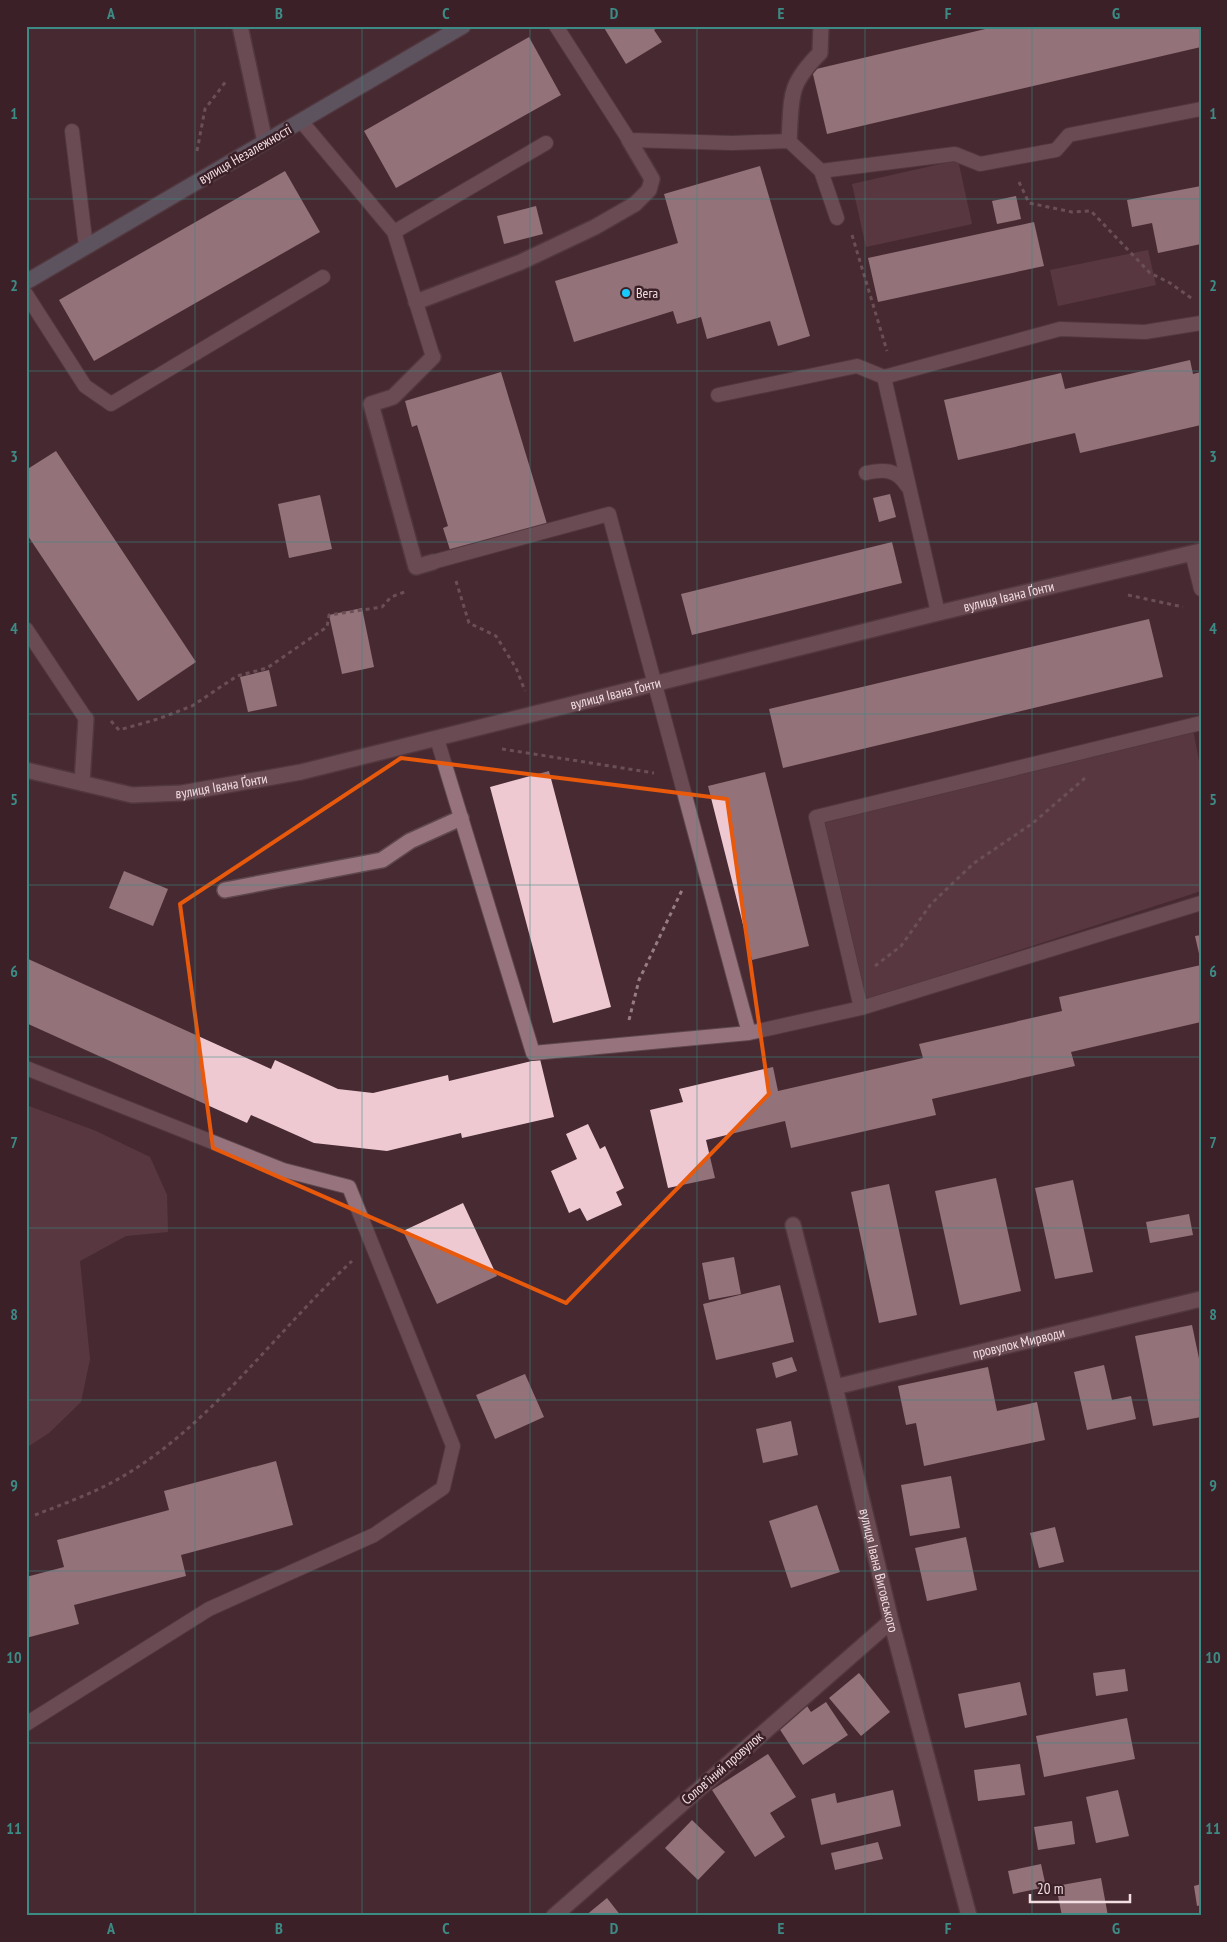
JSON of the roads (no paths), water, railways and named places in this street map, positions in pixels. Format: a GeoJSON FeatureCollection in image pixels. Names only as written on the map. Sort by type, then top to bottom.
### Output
{"type":"FeatureCollection","features":[{"type":"Feature","properties":{"kind":"main road","name":"вулиця Незалежності"},"geometry":{"type":"LineString","coordinates":[[26,282],[463,26]]}},
{"type":"Feature","properties":{"kind":"street"},"geometry":{"type":"LineString","coordinates":[[240,26],[265,142]]}},
{"type":"Feature","properties":{"kind":"street"},"geometry":{"type":"LineString","coordinates":[[789,141],[792,92],[803,71],[820,53],[821,26]]}},
{"type":"Feature","properties":{"kind":"street"},"geometry":{"type":"LineString","coordinates":[[416,302],[558,246],[634,204],[649,190],[652,179],[629,140]]}},
{"type":"Feature","properties":{"kind":"street"},"geometry":{"type":"LineString","coordinates":[[433,356],[393,397],[372,404],[416,568],[439,560]]}},
{"type":"Feature","properties":{"kind":"street","name":"вулиця Івана Ґонти"},"geometry":{"type":"LineString","coordinates":[[26,770],[132,794],[182,793],[301,772],[938,613],[1196,552]]}},
{"type":"Feature","properties":{"kind":"street"},"geometry":{"type":"LineString","coordinates":[[82,783],[86,719]]}},
{"type":"Feature","properties":{"kind":"street"},"geometry":{"type":"LineString","coordinates":[[225,890],[382,860],[410,841],[461,818]]}},
{"type":"Feature","properties":{"kind":"street","name":"вулиця Івана Виговського"},"geometry":{"type":"LineString","coordinates":[[793,1225],[835,1387],[891,1621],[969,1916]]}},
{"type":"Feature","properties":{"kind":"street","name":"провулок Мирводи"},"geometry":{"type":"LineString","coordinates":[[835,1387],[1201,1299]]}},
{"type":"Feature","properties":{"kind":"street","name":"Соловʼїний провулок"},"geometry":{"type":"LineString","coordinates":[[554,1916],[891,1621]]}},
{"type":"Feature","properties":{"kind":"lane"},"geometry":{"type":"LineString","coordinates":[[556,26],[629,140],[732,143],[789,141],[821,171],[837,218]]}},
{"type":"Feature","properties":{"kind":"lane"},"geometry":{"type":"LineString","coordinates":[[821,171],[955,154],[980,164],[1056,150],[1069,135],[1201,109]]}},
{"type":"Feature","properties":{"kind":"lane"},"geometry":{"type":"LineString","coordinates":[[301,121],[394,232],[433,356]]}},
{"type":"Feature","properties":{"kind":"lane"},"geometry":{"type":"LineString","coordinates":[[72,131],[86,247]]}},
{"type":"Feature","properties":{"kind":"lane"},"geometry":{"type":"LineString","coordinates":[[394,232],[546,143]]}},
{"type":"Feature","properties":{"kind":"lane"},"geometry":{"type":"LineString","coordinates":[[26,294],[85,386],[111,404],[323,277]]}},
{"type":"Feature","properties":{"kind":"lane"},"geometry":{"type":"LineString","coordinates":[[718,396],[857,366],[889,376],[1060,329],[1144,332],[1201,322]]}},
{"type":"Feature","properties":{"kind":"lane"},"geometry":{"type":"LineString","coordinates":[[889,376],[911,493],[938,613]]}},
{"type":"Feature","properties":{"kind":"lane"},"geometry":{"type":"LineString","coordinates":[[866,472],[882,470],[893,472],[905,483],[911,493]]}},
{"type":"Feature","properties":{"kind":"lane"},"geometry":{"type":"LineString","coordinates":[[439,560],[609,514],[749,1033]]}},
{"type":"Feature","properties":{"kind":"lane"},"geometry":{"type":"LineString","coordinates":[[1196,552],[1201,589]]}},
{"type":"Feature","properties":{"kind":"lane"},"geometry":{"type":"LineString","coordinates":[[26,629],[86,719]]}},
{"type":"Feature","properties":{"kind":"lane"},"geometry":{"type":"LineString","coordinates":[[861,1008],[816,817],[1201,722]]}},
{"type":"Feature","properties":{"kind":"lane"},"geometry":{"type":"LineString","coordinates":[[437,739],[533,1053],[749,1033],[861,1008],[1201,902]]}},
{"type":"Feature","properties":{"kind":"lane"},"geometry":{"type":"LineString","coordinates":[[26,1068],[283,1170],[349,1187],[453,1446],[443,1488],[374,1535],[209,1609],[26,1724]]}},
{"type":"Feature","properties":{"kind":"place","name":"Вега"},"geometry":{"type":"Point","coordinates":[626,293]}}]}
